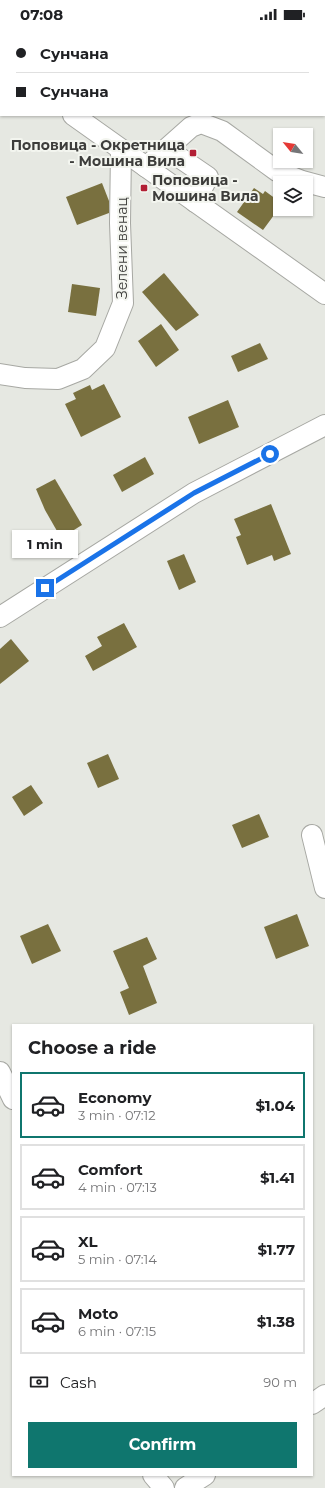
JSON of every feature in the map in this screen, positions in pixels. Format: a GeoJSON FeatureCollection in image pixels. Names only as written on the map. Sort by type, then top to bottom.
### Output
{"type":"FeatureCollection","features":[{"type":"Feature","properties":{"kind":"street"},"geometry":{"type":"LineString","coordinates":[[74,116],[325,294]]}},
{"type":"Feature","properties":{"kind":"street"},"geometry":{"type":"LineString","coordinates":[[146,167],[191,127],[201,123],[222,132],[277,171],[302,181],[325,187]]}},
{"type":"Feature","properties":{"kind":"street"},"geometry":{"type":"LineString","coordinates":[[167,149],[208,177],[195,202]]}},
{"type":"Feature","properties":{"kind":"street","name":"Зелени венац"},"geometry":{"type":"LineString","coordinates":[[0,374],[25,378],[58,379],[83,369],[105,348],[123,303],[120,223],[121,150]]}},
{"type":"Feature","properties":{"kind":"street"},"geometry":{"type":"LineString","coordinates":[[0,617],[194,493],[325,425]]}},
{"type":"Feature","properties":{"kind":"street"},"geometry":{"type":"LineString","coordinates":[[312,835],[325,888]]}},
{"type":"Feature","properties":{"kind":"street"},"geometry":{"type":"LineString","coordinates":[[0,1072],[12,1097]]}},
{"type":"Feature","properties":{"kind":"street"},"geometry":{"type":"LineString","coordinates":[[313,1403],[325,1395]]}},
{"type":"Feature","properties":{"kind":"street"},"geometry":{"type":"LineString","coordinates":[[155,1476],[164,1488]]}},
{"type":"Feature","properties":{"kind":"street"},"geometry":{"type":"LineString","coordinates":[[185,1488],[203,1476]]}},
{"type":"Feature","properties":{"kind":"building"},"geometry":{"type":"Polygon","coordinates":[[[102,183],[109,201],[109,213],[77,225],[66,197],[102,183]]]}},
{"type":"Feature","properties":{"kind":"building"},"geometry":{"type":"Polygon","coordinates":[[[254,188],[263,194],[265,191],[273,197],[273,216],[263,230],[237,212],[254,188]]]}},
{"type":"Feature","properties":{"kind":"building"},"geometry":{"type":"Polygon","coordinates":[[[164,273],[199,315],[176,331],[142,292],[164,273]]]}},
{"type":"Feature","properties":{"kind":"building"},"geometry":{"type":"Polygon","coordinates":[[[72,284],[100,288],[96,316],[68,312],[72,284]]]}},
{"type":"Feature","properties":{"kind":"building"},"geometry":{"type":"Polygon","coordinates":[[[161,324],[179,350],[156,367],[138,341],[161,324]]]}},
{"type":"Feature","properties":{"kind":"building"},"geometry":{"type":"Polygon","coordinates":[[[260,343],[268,359],[238,372],[231,356],[260,343]]]}},
{"type":"Feature","properties":{"kind":"building"},"geometry":{"type":"Polygon","coordinates":[[[104,384],[121,417],[81,437],[65,404],[76,399],[73,393],[90,385],[92,390],[104,384]]]}},
{"type":"Feature","properties":{"kind":"building"},"geometry":{"type":"Polygon","coordinates":[[[228,400],[239,427],[199,444],[188,417],[228,400]]]}},
{"type":"Feature","properties":{"kind":"building"},"geometry":{"type":"Polygon","coordinates":[[[145,457],[154,474],[122,492],[113,475],[145,457]]]}},
{"type":"Feature","properties":{"kind":"building"},"geometry":{"type":"Polygon","coordinates":[[[55,479],[82,525],[61,538],[45,510],[36,489],[55,479]]]}},
{"type":"Feature","properties":{"kind":"building"},"geometry":{"type":"Polygon","coordinates":[[[271,504],[291,554],[274,561],[272,555],[247,565],[236,537],[241,535],[234,519],[271,504]]]}},
{"type":"Feature","properties":{"kind":"building"},"geometry":{"type":"Polygon","coordinates":[[[184,554],[196,582],[179,590],[167,561],[184,554]]]}},
{"type":"Feature","properties":{"kind":"building"},"geometry":{"type":"Polygon","coordinates":[[[124,623],[137,647],[93,671],[85,656],[102,646],[97,637],[124,623]]]}},
{"type":"Feature","properties":{"kind":"building"},"geometry":{"type":"Polygon","coordinates":[[[11,639],[29,661],[0,684],[0,649],[11,639]]]}},
{"type":"Feature","properties":{"kind":"building"},"geometry":{"type":"Polygon","coordinates":[[[108,754],[119,779],[98,788],[87,763],[108,754]]]}},
{"type":"Feature","properties":{"kind":"building"},"geometry":{"type":"Polygon","coordinates":[[[31,785],[43,803],[24,816],[12,797],[31,785]]]}},
{"type":"Feature","properties":{"kind":"building"},"geometry":{"type":"Polygon","coordinates":[[[259,814],[269,837],[242,848],[232,825],[259,814]]]}},
{"type":"Feature","properties":{"kind":"building"},"geometry":{"type":"Polygon","coordinates":[[[297,914],[309,946],[276,959],[264,927],[297,914]]]}},
{"type":"Feature","properties":{"kind":"building"},"geometry":{"type":"Polygon","coordinates":[[[48,924],[61,951],[32,964],[20,936],[48,924]]]}},
{"type":"Feature","properties":{"kind":"building"},"geometry":{"type":"Polygon","coordinates":[[[147,937],[157,959],[143,966],[157,1003],[129,1015],[120,992],[129,988],[113,951],[147,937]]]}},
{"type":"Feature","properties":{"kind":"place","name":"Поповица - Окретница - Мошина Вила"},"geometry":{"type":"Point","coordinates":[193,153]}},
{"type":"Feature","properties":{"kind":"place","name":"Поповица - Мошина Вила"},"geometry":{"type":"Point","coordinates":[144,188]}},
{"type":"Feature","properties":{"kind":"route"},"geometry":{"type":"LineString","coordinates":[[45,588],[194,493],[270,454]]}}]}
